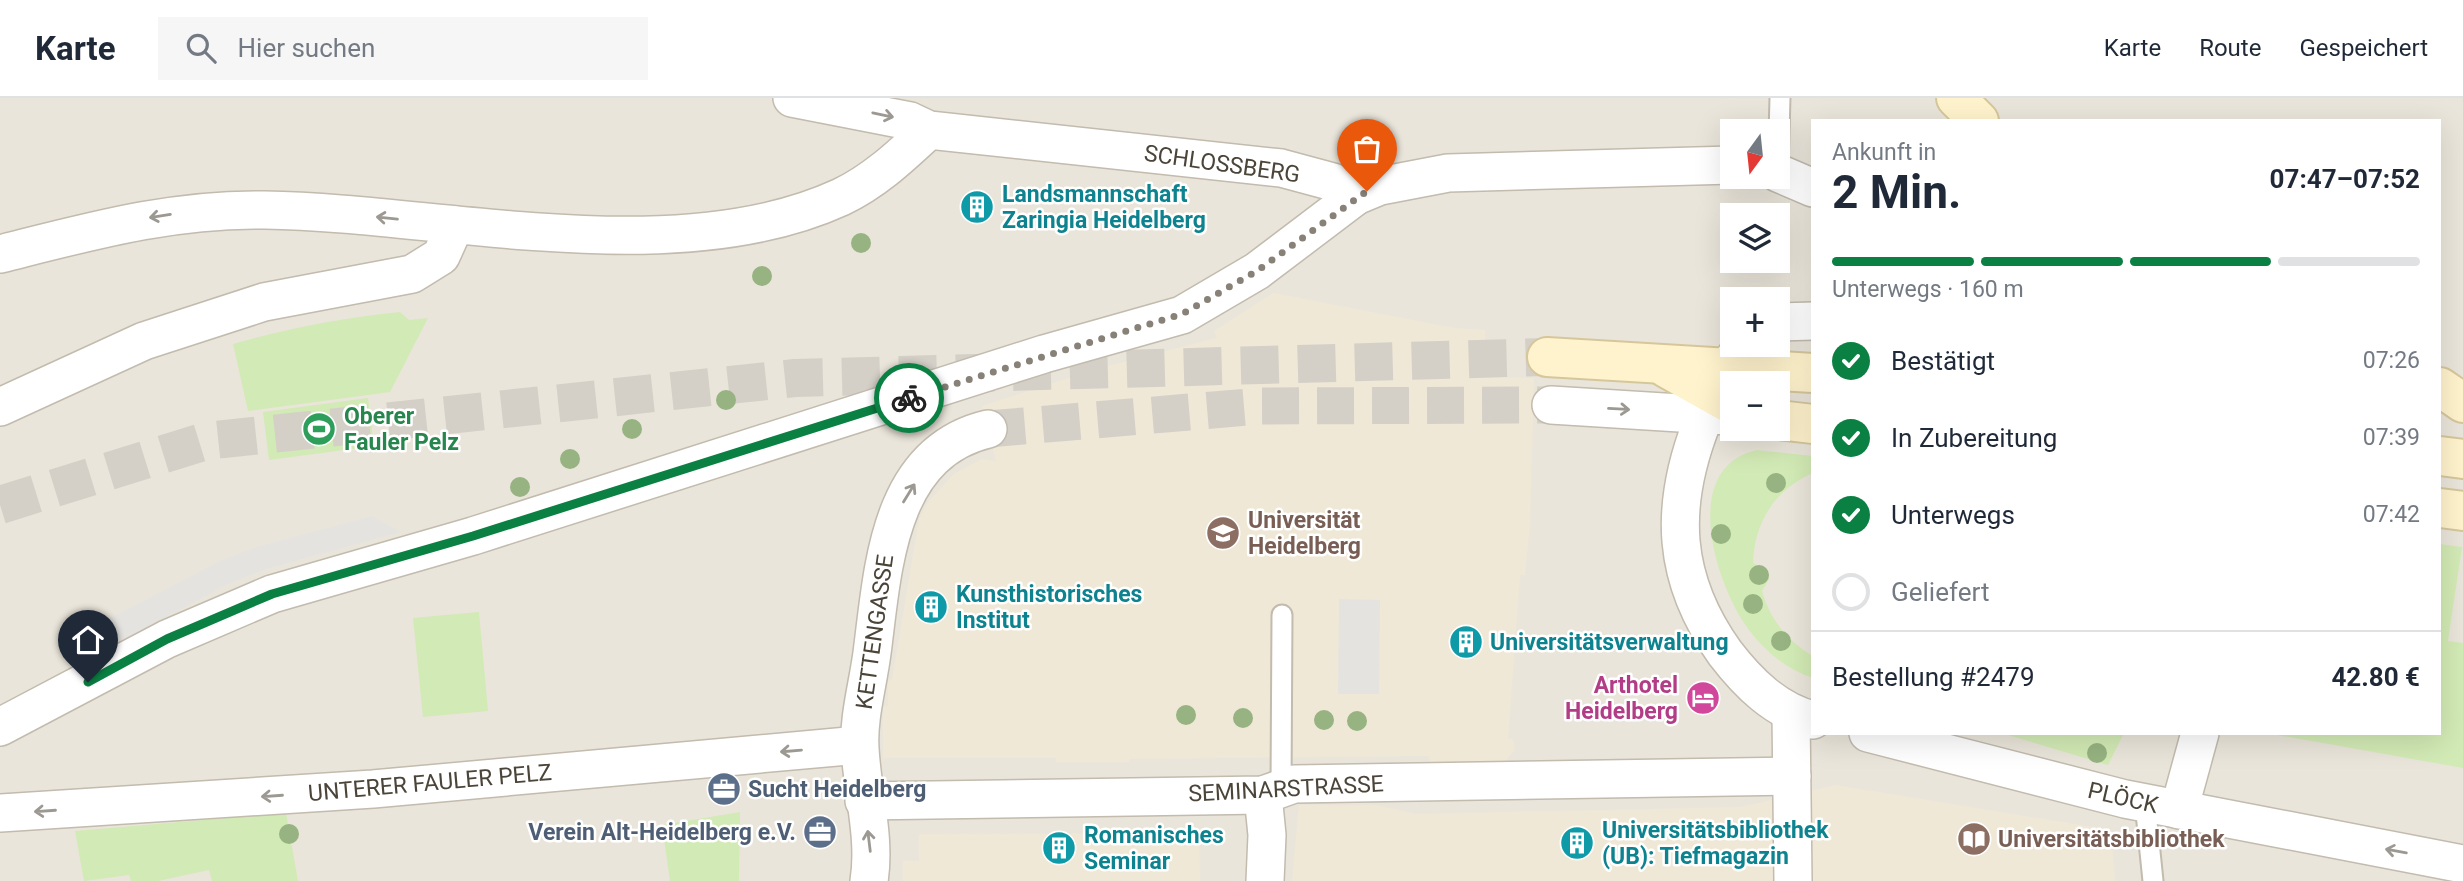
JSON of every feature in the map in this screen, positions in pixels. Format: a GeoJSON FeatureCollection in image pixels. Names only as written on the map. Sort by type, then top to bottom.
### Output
{"type":"FeatureCollection","features":[{"type":"Feature","properties":{"kind":"main road"},"geometry":{"type":"LineString","coordinates":[[1956,98],[1977,119]]}},
{"type":"Feature","properties":{"kind":"main road"},"geometry":{"type":"LineString","coordinates":[[1546,356],[1655,362],[1720,385]]}},
{"type":"Feature","properties":{"kind":"main road"},"geometry":{"type":"LineString","coordinates":[[2441,369],[2463,377]]}},
{"type":"Feature","properties":{"kind":"main road"},"geometry":{"type":"LineString","coordinates":[[1790,376],[1808,372]]}},
{"type":"Feature","properties":{"kind":"main road"},"geometry":{"type":"LineString","coordinates":[[2441,388],[2463,402]]}},
{"type":"Feature","properties":{"kind":"main road"},"geometry":{"type":"LineString","coordinates":[[1790,421],[1811,424]]}},
{"type":"Feature","properties":{"kind":"main road"},"geometry":{"type":"LineString","coordinates":[[2441,456],[2463,459]]}},
{"type":"Feature","properties":{"kind":"main road"},"geometry":{"type":"LineString","coordinates":[[2441,508],[2463,512]]}},
{"type":"Feature","properties":{"kind":"street","name":"SCHLOSSBERG"},"geometry":{"type":"LineString","coordinates":[[792,98],[901,119],[929,130],[1281,168],[1333,182],[1356,196]]}},
{"type":"Feature","properties":{"kind":"street"},"geometry":{"type":"LineString","coordinates":[[0,254],[146,219],[221,210],[343,214],[585,234],[667,233],[759,222],[813,208],[851,191],[903,154],[929,130]]}},
{"type":"Feature","properties":{"kind":"street"},"geometry":{"type":"LineString","coordinates":[[0,727],[167,639],[272,594],[473,536],[1018,363],[1182,314],[1257,271],[1356,196],[1400,180],[1448,173],[1720,165]]}},
{"type":"Feature","properties":{"kind":"street"},"geometry":{"type":"LineString","coordinates":[[1790,177],[1811,187]]}},
{"type":"Feature","properties":{"kind":"street"},"geometry":{"type":"LineString","coordinates":[[0,407],[144,341],[264,302],[412,274],[441,256],[455,225]]}},
{"type":"Feature","properties":{"kind":"street"},"geometry":{"type":"LineString","coordinates":[[1790,322],[1811,321]]}},
{"type":"Feature","properties":{"kind":"street"},"geometry":{"type":"LineString","coordinates":[[1551,405],[1720,389]]}},
{"type":"Feature","properties":{"kind":"street"},"geometry":{"type":"LineString","coordinates":[[1720,406],[1681,491],[1679,534],[1686,578],[1702,615],[1734,665],[1802,717],[1792,776],[1793,881]]}},
{"type":"Feature","properties":{"kind":"street","name":"KETTENGASSE"},"geometry":{"type":"LineString","coordinates":[[869,881],[871,859],[859,745],[885,556],[893,523],[924,469],[953,441],[988,429]]}},
{"type":"Feature","properties":{"kind":"street","name":"PLÖCK"},"geometry":{"type":"LineString","coordinates":[[1876,735],[2162,807],[2463,864]]}},
{"type":"Feature","properties":{"kind":"street"},"geometry":{"type":"LineString","coordinates":[[2162,807],[2199,735]]}},
{"type":"Feature","properties":{"kind":"street","name":"UNTERER FAULER PELZ"},"geometry":{"type":"LineString","coordinates":[[0,813],[373,789],[859,745]]}},
{"type":"Feature","properties":{"kind":"street","name":"SEMINARSTRASSE"},"geometry":{"type":"LineString","coordinates":[[864,801],[1272,791],[1294,785],[1792,776]]}},
{"type":"Feature","properties":{"kind":"street"},"geometry":{"type":"LineString","coordinates":[[1265,881],[1272,791]]}},
{"type":"Feature","properties":{"kind":"lane"},"geometry":{"type":"LineString","coordinates":[[1780,98],[1780,119]]}},
{"type":"Feature","properties":{"kind":"lane"},"geometry":{"type":"LineString","coordinates":[[1272,791],[1282,615]]}},
{"type":"Feature","properties":{"kind":"lane"},"geometry":{"type":"LineString","coordinates":[[2153,881],[2162,807]]}},
{"type":"Feature","properties":{"kind":"shaded area"},"geometry":{"type":"Polygon","coordinates":[[[0,98],[2463,98],[2463,881],[0,881],[0,98]]]}},
{"type":"Feature","properties":{"kind":"shaded area","name":"Universität Heidelberg"},"geometry":{"type":"Polygon","coordinates":[[[1273,293],[1454,328],[1485,330],[1485,377],[1534,378],[1530,525],[1525,575],[1520,575],[1508,739],[1513,739],[1515,750],[1504,762],[1430,762],[1429,756],[1130,759],[1129,762],[1056,762],[1056,758],[883,758],[883,707],[888,706],[888,681],[892,680],[919,519],[929,501],[954,474],[982,459],[996,461],[982,406],[1100,368],[1217,338],[1214,331],[1273,293]]]}},
{"type":"Feature","properties":{"kind":"shaded area"},"geometry":{"type":"Polygon","coordinates":[[[372,516],[401,532],[269,568],[230,583],[85,660],[74,637],[222,560],[256,547],[372,516]]]}},
{"type":"Feature","properties":{"kind":"shaded area"},"geometry":{"type":"Polygon","coordinates":[[[1339,599],[1380,600],[1379,694],[1338,694],[1339,599]]]}},
{"type":"Feature","properties":{"kind":"shaded area"},"geometry":{"type":"Polygon","coordinates":[[[1835,785],[2111,830],[2115,881],[1292,881],[1299,805],[1376,805],[1415,814],[1742,807],[1835,785]]]}},
{"type":"Feature","properties":{"kind":"shaded area","name":"Romanisches Seminar"},"geometry":{"type":"Polygon","coordinates":[[[1199,833],[1200,881],[903,881],[903,861],[919,861],[919,834],[1199,833]]]}},
{"type":"Feature","properties":{"kind":"green space","name":"Oberer Fauler Pelz"},"geometry":{"type":"Polygon","coordinates":[[[400,312],[409,320],[428,318],[390,392],[248,411],[233,344],[316,324],[400,312]]]}},
{"type":"Feature","properties":{"kind":"green space","name":"Oberer Fauler Pelz"},"geometry":{"type":"Polygon","coordinates":[[[368,398],[374,446],[269,460],[263,412],[368,398]]]}},
{"type":"Feature","properties":{"kind":"green space"},"geometry":{"type":"Polygon","coordinates":[[[1757,450],[1811,456],[1811,474],[1788,488],[1762,521],[1754,548],[1753,563],[1767,571],[1769,579],[1762,591],[1775,620],[1796,644],[1811,655],[1811,677],[1794,670],[1762,646],[1737,611],[1725,586],[1716,559],[1711,530],[1711,503],[1718,479],[1733,461],[1757,450]]]}},
{"type":"Feature","properties":{"kind":"green space"},"geometry":{"type":"Polygon","coordinates":[[[2441,544],[2462,547],[2448,641],[2463,643],[2463,768],[2277,735],[2441,735],[2441,544]]]}},
{"type":"Feature","properties":{"kind":"green space"},"geometry":{"type":"Polygon","coordinates":[[[479,612],[488,711],[423,717],[413,618],[479,612]]]}},
{"type":"Feature","properties":{"kind":"green space"},"geometry":{"type":"Polygon","coordinates":[[[2008,735],[2123,735],[2108,765],[2008,735]]]}},
{"type":"Feature","properties":{"kind":"green space"},"geometry":{"type":"Polygon","coordinates":[[[740,812],[739,881],[670,881],[662,825],[740,812]]]}},
{"type":"Feature","properties":{"kind":"green space"},"geometry":{"type":"Polygon","coordinates":[[[286,813],[298,881],[212,881],[209,870],[158,881],[131,881],[129,875],[84,881],[75,831],[286,813]]]}},
{"type":"Feature","properties":{"kind":"tunnel"},"geometry":{"type":"LineString","coordinates":[[0,505],[206,441],[795,378],[1547,357]]}},
{"type":"Feature","properties":{"kind":"tunnel"},"geometry":{"type":"LineString","coordinates":[[988,429],[1261,406],[1551,405]]}},
{"type":"Feature","properties":{"kind":"way so far"},"geometry":{"type":"LineString","coordinates":[[909,398],[1044,355],[1155,325],[1182,314],[1214,299],[1257,271],[1356,196],[1367,191]]}},
{"type":"Feature","properties":{"kind":"place","name":"Landsmannschaft Zaringia Heidelberg"},"geometry":{"type":"Point","coordinates":[977,207]}},
{"type":"Feature","properties":{"kind":"place","name":"Oberer Fauler Pelz"},"geometry":{"type":"Point","coordinates":[319,429]}},
{"type":"Feature","properties":{"kind":"place","name":"Universität Heidelberg"},"geometry":{"type":"Point","coordinates":[1223,533]}},
{"type":"Feature","properties":{"kind":"place","name":"Kunsthistorisches Institut"},"geometry":{"type":"Point","coordinates":[931,607]}},
{"type":"Feature","properties":{"kind":"place","name":"Universitätsverwaltung"},"geometry":{"type":"Point","coordinates":[1466,642]}},
{"type":"Feature","properties":{"kind":"place","name":"Arthotel Heidelberg"},"geometry":{"type":"Point","coordinates":[1703,698]}},
{"type":"Feature","properties":{"kind":"place","name":"Sucht Heidelberg"},"geometry":{"type":"Point","coordinates":[724,789]}},
{"type":"Feature","properties":{"kind":"place","name":"Verein Alt-Heidelberg e.V."},"geometry":{"type":"Point","coordinates":[820,832]}},
{"type":"Feature","properties":{"kind":"place","name":"Universitätsbibliothek"},"geometry":{"type":"Point","coordinates":[1974,839]}},
{"type":"Feature","properties":{"kind":"place","name":"Universitätsbibliothek (UB): Tiefmagazin"},"geometry":{"type":"Point","coordinates":[1577,843]}},
{"type":"Feature","properties":{"kind":"place","name":"Romanisches Seminar"},"geometry":{"type":"Point","coordinates":[1059,848]}},
{"type":"Feature","properties":{"kind":"route"},"geometry":{"type":"LineString","coordinates":[[88,682],[167,639],[241,605],[272,594],[473,536],[909,398]]}}]}
